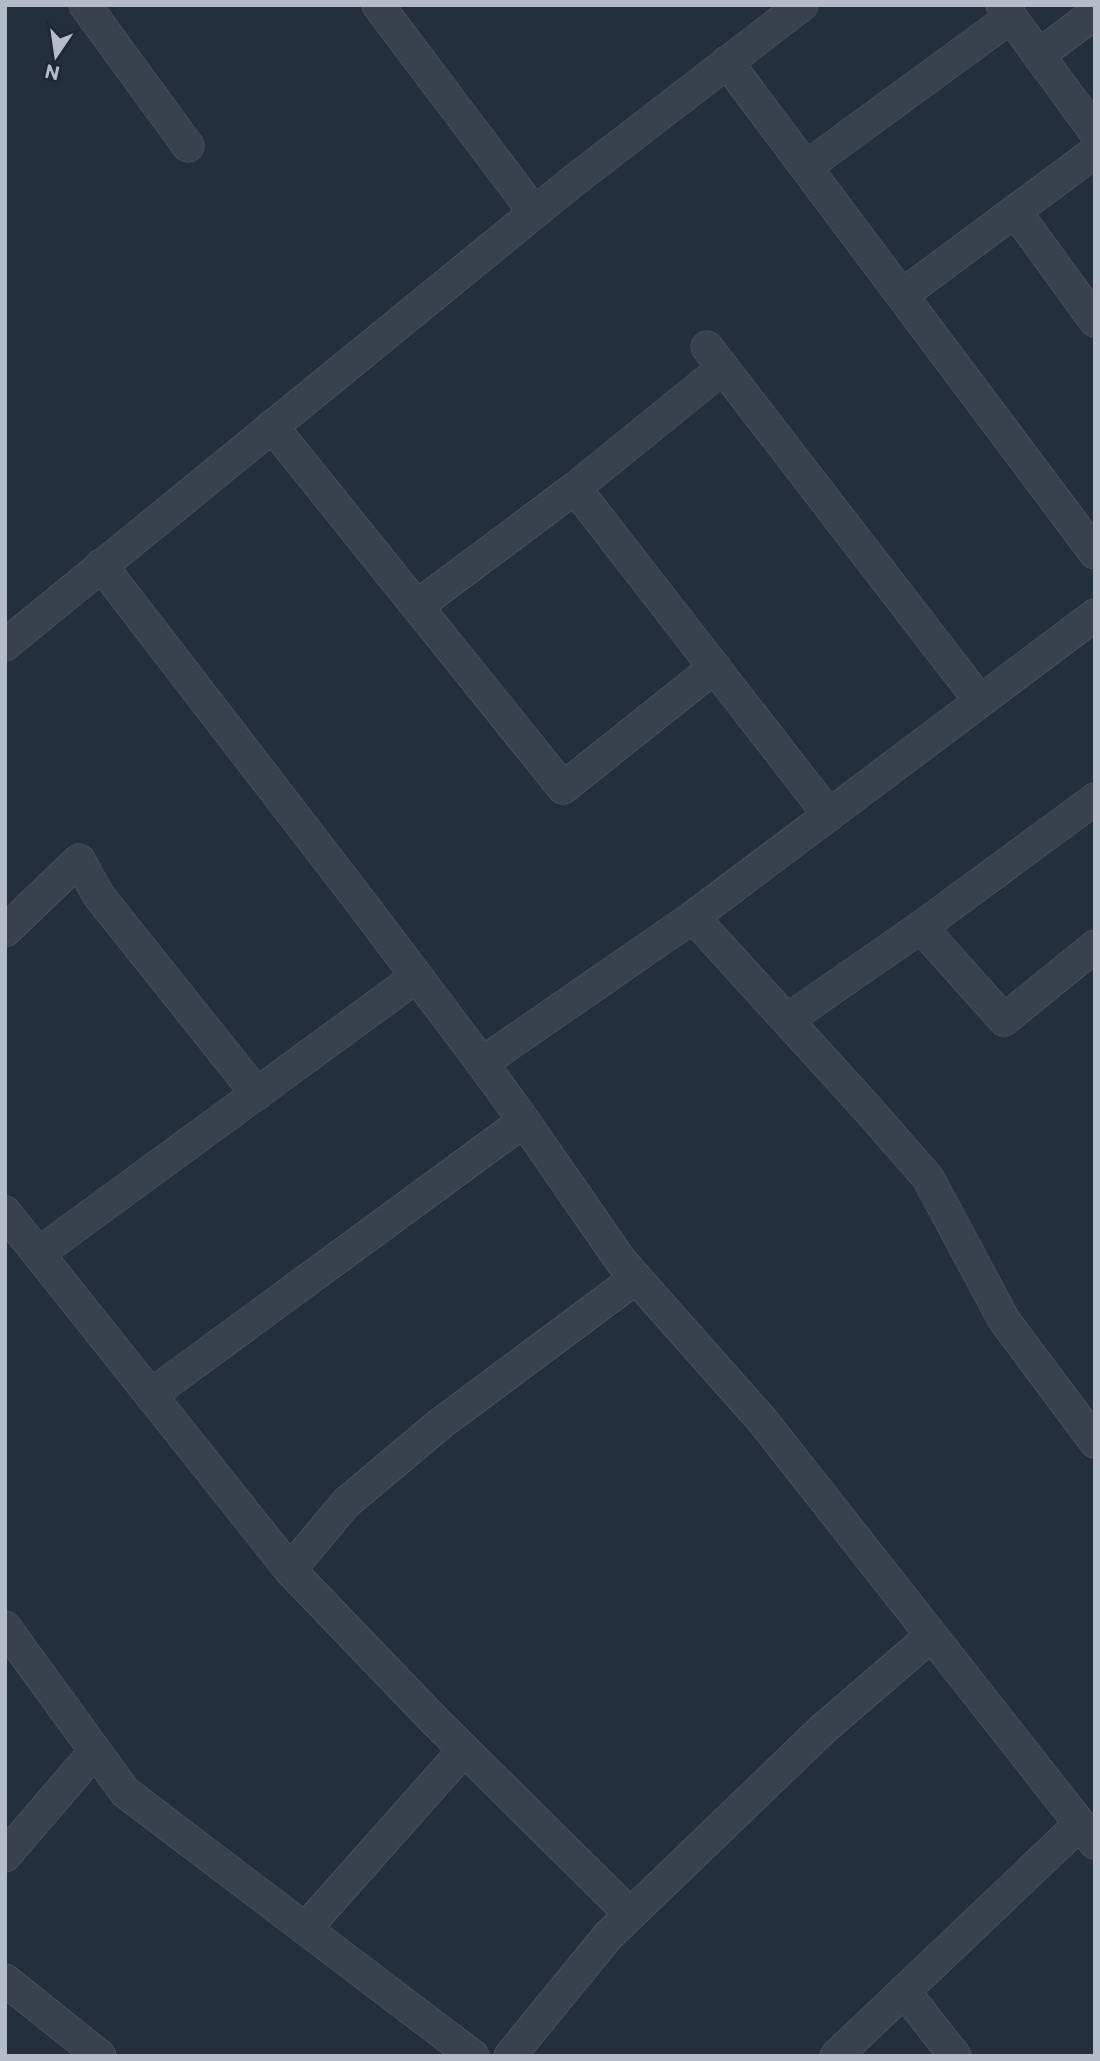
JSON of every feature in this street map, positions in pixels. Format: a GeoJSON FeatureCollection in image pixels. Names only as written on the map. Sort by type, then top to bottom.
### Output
{"type":"FeatureCollection","features":[{"type":"Feature","properties":{"kind":"street"},"geometry":{"type":"LineString","coordinates":[[85,5],[188,146]]}},
{"type":"Feature","properties":{"kind":"street"},"geometry":{"type":"LineString","coordinates":[[5,645],[534,212],[802,5]]}},
{"type":"Feature","properties":{"kind":"street"},"geometry":{"type":"LineString","coordinates":[[381,6],[534,212]]}},
{"type":"Feature","properties":{"kind":"street"},"geometry":{"type":"LineString","coordinates":[[806,167],[1007,11],[1095,132]]}},
{"type":"Feature","properties":{"kind":"street"},"geometry":{"type":"LineString","coordinates":[[1039,55],[1095,13]]}},
{"type":"Feature","properties":{"kind":"street"},"geometry":{"type":"LineString","coordinates":[[727,62],[1095,553]]}},
{"type":"Feature","properties":{"kind":"street"},"geometry":{"type":"LineString","coordinates":[[902,295],[1095,152]]}},
{"type":"Feature","properties":{"kind":"street"},"geometry":{"type":"LineString","coordinates":[[1015,211],[1095,321]]}},
{"type":"Feature","properties":{"kind":"street"},"geometry":{"type":"LineString","coordinates":[[417,606],[575,488],[715,357],[980,701]]}},
{"type":"Feature","properties":{"kind":"street"},"geometry":{"type":"LineString","coordinates":[[272,426],[563,788],[715,667]]}},
{"type":"Feature","properties":{"kind":"street"},"geometry":{"type":"LineString","coordinates":[[575,488],[829,815]]}},
{"type":"Feature","properties":{"kind":"street"},"geometry":{"type":"LineString","coordinates":[[101,565],[416,976],[524,1121],[621,1261],[762,1420],[1087,1833],[904,1991],[836,2056]]}},
{"type":"Feature","properties":{"kind":"street"},"geometry":{"type":"LineString","coordinates":[[481,1063],[693,917],[1095,615]]}},
{"type":"Feature","properties":{"kind":"street"},"geometry":{"type":"LineString","coordinates":[[787,1020],[921,927],[1095,799]]}},
{"type":"Feature","properties":{"kind":"street"},"geometry":{"type":"LineString","coordinates":[[5,931],[79,860],[99,896],[257,1094]]}},
{"type":"Feature","properties":{"kind":"street"},"geometry":{"type":"LineString","coordinates":[[693,917],[928,1178],[1004,1320],[1095,1441]]}},
{"type":"Feature","properties":{"kind":"street"},"geometry":{"type":"LineString","coordinates":[[921,927],[1004,1020],[1095,946]]}},
{"type":"Feature","properties":{"kind":"street"},"geometry":{"type":"LineString","coordinates":[[39,1253],[416,976]]}},
{"type":"Feature","properties":{"kind":"street"},"geometry":{"type":"LineString","coordinates":[[152,1395],[524,1121]]}},
{"type":"Feature","properties":{"kind":"street"},"geometry":{"type":"LineString","coordinates":[[5,1212],[290,1570],[630,1914]]}},
{"type":"Feature","properties":{"kind":"street"},"geometry":{"type":"LineString","coordinates":[[290,1570],[346,1503],[451,1415],[636,1278]]}},
{"type":"Feature","properties":{"kind":"street"},"geometry":{"type":"LineString","coordinates":[[5,1627],[125,1792],[473,2056]]}},
{"type":"Feature","properties":{"kind":"street"},"geometry":{"type":"LineString","coordinates":[[510,2056],[608,1936],[630,1914],[823,1729],[931,1636]]}},
{"type":"Feature","properties":{"kind":"street"},"geometry":{"type":"LineString","coordinates":[[306,1928],[464,1749]]}},
{"type":"Feature","properties":{"kind":"street"},"geometry":{"type":"LineString","coordinates":[[5,1856],[95,1751]]}},
{"type":"Feature","properties":{"kind":"street"},"geometry":{"type":"LineString","coordinates":[[5,1980],[100,2056]]}},
{"type":"Feature","properties":{"kind":"street"},"geometry":{"type":"LineString","coordinates":[[904,1991],[955,2056]]}}]}
